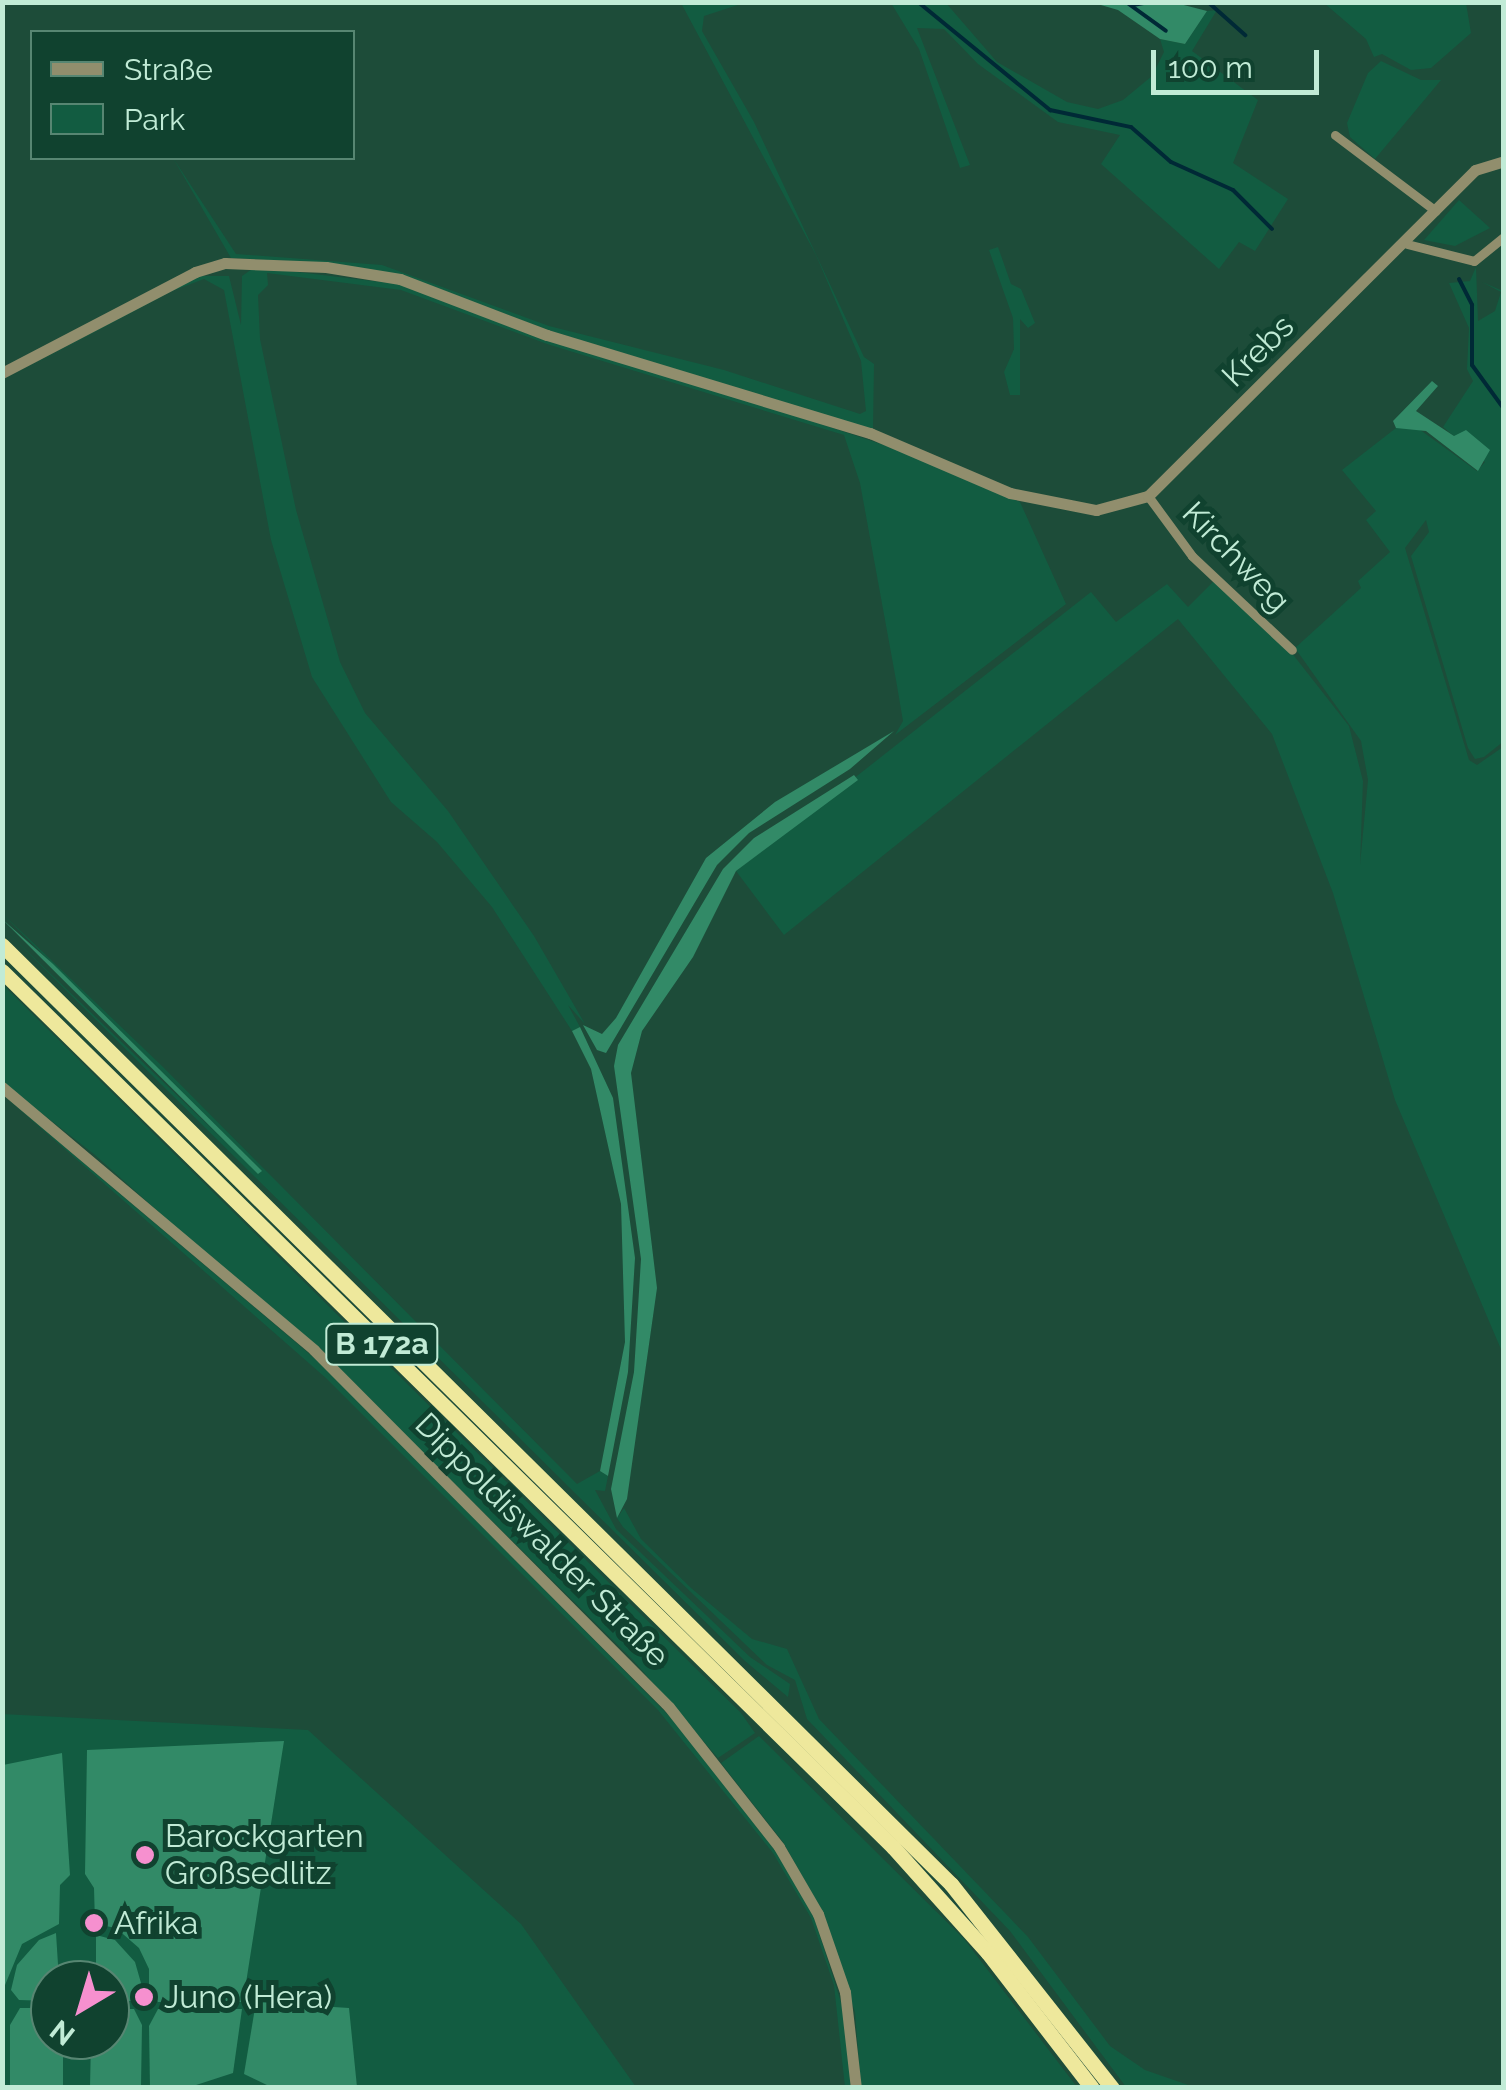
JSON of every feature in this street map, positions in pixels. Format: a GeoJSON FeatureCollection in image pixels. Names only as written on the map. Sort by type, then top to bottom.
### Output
{"type":"FeatureCollection","features":[{"type":"Feature","properties":{"kind":"highway","name":"B 172a"},"geometry":{"type":"LineString","coordinates":[[2,945],[781,1710],[951,1884],[1112,2088]]}},
{"type":"Feature","properties":{"kind":"highway","name":"B 172a"},"geometry":{"type":"LineString","coordinates":[[2,971],[774,1730],[988,1953],[1092,2088]]}},
{"type":"Feature","properties":{"kind":"street"},"geometry":{"type":"LineString","coordinates":[[1335,135],[1436,211]]}},
{"type":"Feature","properties":{"kind":"street","name":"Krebs"},"geometry":{"type":"LineString","coordinates":[[1148,496],[1407,244],[1475,170],[1504,161]]}},
{"type":"Feature","properties":{"kind":"street"},"geometry":{"type":"LineString","coordinates":[[1407,244],[1474,261],[1504,238]]}},
{"type":"Feature","properties":{"kind":"street"},"geometry":{"type":"LineString","coordinates":[[2,373],[195,272],[225,263],[326,267],[400,280],[547,335],[870,433],[961,477],[1020,496],[1096,510],[1148,496]]}},
{"type":"Feature","properties":{"kind":"street","name":"Kirchweg"},"geometry":{"type":"LineString","coordinates":[[1148,496],[1192,556],[1292,650]]}},
{"type":"Feature","properties":{"kind":"street","name":"Dippoldiswalder Straße"},"geometry":{"type":"LineString","coordinates":[[2,1087],[314,1350],[669,1707],[779,1847],[818,1914],[845,1992],[856,2088]]}},
{"type":"Feature","properties":{"kind":"green space"},"geometry":{"type":"Polygon","coordinates":[[[681,3],[744,3],[704,16],[702,31],[754,122],[864,357],[874,364],[873,430],[551,331],[402,276],[328,263],[231,258],[174,160],[236,254],[382,265],[549,326],[724,370],[860,414],[866,411],[861,361],[816,255],[681,3]]]}},
{"type":"Feature","properties":{"kind":"green space"},"geometry":{"type":"Polygon","coordinates":[[[891,3],[946,3],[997,62],[1067,102],[1098,109],[1123,100],[1152,76],[1164,52],[1160,39],[1185,44],[1207,11],[1217,10],[1192,51],[1258,100],[1233,163],[1288,199],[1255,251],[1239,242],[1219,269],[1101,164],[1120,135],[1058,122],[978,64],[944,29],[917,28],[970,165],[960,168],[919,49],[891,3]]]}},
{"type":"Feature","properties":{"kind":"green space"},"geometry":{"type":"Polygon","coordinates":[[[1094,3],[1176,3],[1207,11],[1185,44],[1160,39],[1118,10],[1094,3]]]}},
{"type":"Feature","properties":{"kind":"green space"},"geometry":{"type":"Polygon","coordinates":[[[1324,3],[1466,3],[1471,33],[1431,68],[1411,70],[1382,54],[1374,57],[1366,39],[1324,3]]]}},
{"type":"Feature","properties":{"kind":"green space"},"geometry":{"type":"Polygon","coordinates":[[[1381,61],[1421,80],[1441,80],[1375,159],[1350,137],[1347,123],[1368,73],[1381,61]]]}},
{"type":"Feature","properties":{"kind":"green space"},"geometry":{"type":"Polygon","coordinates":[[[1459,200],[1490,228],[1455,246],[1424,240],[1459,200]]]}},
{"type":"Feature","properties":{"kind":"green space"},"geometry":{"type":"Polygon","coordinates":[[[998,247],[1011,284],[1021,289],[1035,323],[1028,328],[1020,319],[1020,395],[1010,395],[1004,372],[1014,349],[1013,318],[989,250],[998,247]]]}},
{"type":"Feature","properties":{"kind":"green space"},"geometry":{"type":"Polygon","coordinates":[[[255,267],[398,284],[908,453],[1020,502],[1066,604],[895,735],[903,721],[860,483],[844,435],[547,344],[401,290],[267,273],[268,285],[258,295],[260,339],[296,510],[340,662],[365,713],[448,811],[534,936],[585,1024],[568,1005],[580,1027],[572,1031],[492,907],[437,842],[391,802],[312,677],[271,540],[224,290],[204,279],[172,291],[3,381],[198,276],[229,276],[241,325],[242,276],[255,267]]]}},
{"type":"Feature","properties":{"kind":"green space"},"geometry":{"type":"Polygon","coordinates":[[[1476,267],[1478,321],[1495,311],[1501,292],[1482,282],[1503,291],[1504,741],[1484,757],[1475,759],[1468,748],[1411,556],[1429,532],[1426,520],[1405,548],[1469,760],[1477,765],[1503,747],[1503,1354],[1395,1100],[1333,893],[1272,734],[1178,619],[784,935],[736,871],[1091,592],[1116,622],[1167,584],[1188,607],[1215,580],[1291,652],[1349,726],[1363,781],[1360,865],[1368,780],[1361,741],[1295,648],[1361,588],[1358,581],[1390,552],[1366,520],[1376,511],[1342,470],[1396,428],[1412,424],[1477,471],[1485,462],[1443,427],[1473,381],[1467,369],[1469,328],[1449,283],[1470,281],[1476,267]]]}},
{"type":"Feature","properties":{"kind":"green space"},"geometry":{"type":"Polygon","coordinates":[[[1432,381],[1438,386],[1416,411],[1454,436],[1466,430],[1490,450],[1478,471],[1426,431],[1396,428],[1393,421],[1432,381]]]}},
{"type":"Feature","properties":{"kind":"green space"},"geometry":{"type":"Polygon","coordinates":[[[894,731],[850,769],[749,833],[717,865],[606,1053],[597,1050],[583,1025],[602,1034],[616,1018],[706,858],[775,802],[894,731]]]}},
{"type":"Feature","properties":{"kind":"green space"},"geometry":{"type":"Polygon","coordinates":[[[854,775],[858,780],[736,871],[693,957],[642,1031],[631,1073],[657,1288],[627,1499],[617,1518],[611,1489],[634,1372],[641,1259],[614,1066],[618,1045],[723,869],[754,838],[854,775]]]}},
{"type":"Feature","properties":{"kind":"green space"},"geometry":{"type":"Polygon","coordinates":[[[3,914],[162,1066],[577,1484],[600,1471],[608,1476],[605,1491],[595,1490],[616,1529],[750,1657],[790,1684],[788,1697],[745,1661],[3,928],[259,1174],[3,914]]]}},
{"type":"Feature","properties":{"kind":"green space"},"geometry":{"type":"Polygon","coordinates":[[[2,919],[53,964],[262,1171],[258,1174],[2,919]]]}},
{"type":"Feature","properties":{"kind":"green space"},"geometry":{"type":"Polygon","coordinates":[[[2,984],[741,1713],[755,1733],[718,1758],[633,1660],[385,1415],[95,1155],[3,1083],[2,984]]]}},
{"type":"Feature","properties":{"kind":"green space"},"geometry":{"type":"Polygon","coordinates":[[[580,1027],[613,1098],[635,1258],[628,1372],[608,1476],[600,1471],[625,1342],[621,1204],[591,1069],[572,1031],[580,1027]]]}},
{"type":"Feature","properties":{"kind":"green space"},"geometry":{"type":"Polygon","coordinates":[[[2,1094],[332,1374],[680,1727],[776,1850],[814,1917],[845,2015],[851,2087],[845,2087],[834,1985],[811,1918],[773,1853],[658,1710],[327,1379],[2,1094]]]}},
{"type":"Feature","properties":{"kind":"green space"},"geometry":{"type":"Polygon","coordinates":[[[624,1508],[641,1539],[691,1588],[752,1639],[787,1649],[819,1719],[1028,1937],[1110,2046],[1145,2070],[1194,2087],[1126,2087],[1010,1931],[807,1719],[795,1680],[767,1665],[623,1527],[617,1518],[624,1508]]]}},
{"type":"Feature","properties":{"kind":"green space"},"geometry":{"type":"Polygon","coordinates":[[[2,1714],[308,1730],[521,1924],[636,2087],[3,2087],[2,1714]]]}},
{"type":"Feature","properties":{"kind":"green space"},"geometry":{"type":"Polygon","coordinates":[[[759,1736],[964,1939],[1077,2087],[861,2087],[855,2012],[822,1911],[783,1842],[721,1763],[759,1736]]]}},
{"type":"Feature","properties":{"kind":"green space"},"geometry":{"type":"Polygon","coordinates":[[[284,1741],[243,2002],[158,2002],[149,1992],[149,1969],[139,1948],[116,1928],[95,1924],[94,1888],[85,1874],[87,1750],[284,1741]]]}},
{"type":"Feature","properties":{"kind":"green space"},"geometry":{"type":"Polygon","coordinates":[[[62,1753],[70,1875],[60,1885],[59,1924],[22,1944],[3,1990],[3,1765],[62,1753]]]}},
{"type":"Feature","properties":{"kind":"green space"},"geometry":{"type":"Polygon","coordinates":[[[56,1933],[58,1960],[30,1960],[30,2000],[19,2000],[11,1990],[17,1965],[39,1940],[56,1933]]]}},
{"type":"Feature","properties":{"kind":"green space"},"geometry":{"type":"Polygon","coordinates":[[[96,1935],[115,1940],[135,1962],[141,1983],[135,2001],[130,2001],[130,1960],[96,1960],[96,1935]]]}},
{"type":"Feature","properties":{"kind":"green space"},"geometry":{"type":"Polygon","coordinates":[[[256,2002],[349,2008],[357,2087],[271,2087],[244,2074],[256,2002]]]}},
{"type":"Feature","properties":{"kind":"green space"},"geometry":{"type":"Polygon","coordinates":[[[20,2008],[30,2008],[30,2060],[63,2060],[63,2087],[10,2087],[10,2025],[20,2008]]]}},
{"type":"Feature","properties":{"kind":"green space"},"geometry":{"type":"Polygon","coordinates":[[[130,2009],[134,2009],[142,2025],[141,2087],[90,2087],[91,2060],[130,2060],[130,2009]]]}},
{"type":"Feature","properties":{"kind":"green space"},"geometry":{"type":"Polygon","coordinates":[[[158,2009],[242,2009],[233,2073],[190,2087],[150,2087],[149,2026],[158,2009]]]}},
{"type":"Feature","properties":{"kind":"waterway"},"geometry":{"type":"LineString","coordinates":[[918,2],[1050,110],[1131,127],[1171,162],[1233,190],[1272,229]]}},
{"type":"Feature","properties":{"kind":"waterway"},"geometry":{"type":"LineString","coordinates":[[994,2],[1042,2]]}},
{"type":"Feature","properties":{"kind":"waterway"},"geometry":{"type":"LineString","coordinates":[[1126,2],[1166,31]]}},
{"type":"Feature","properties":{"kind":"waterway"},"geometry":{"type":"LineString","coordinates":[[1133,5],[1149,2]]}},
{"type":"Feature","properties":{"kind":"waterway"},"geometry":{"type":"LineString","coordinates":[[1208,2],[1245,35]]}},
{"type":"Feature","properties":{"kind":"waterway"},"geometry":{"type":"LineString","coordinates":[[1459,279],[1472,305],[1472,365],[1504,409]]}},
{"type":"Feature","properties":{"kind":"place","name":"Barockgarten Großsedlitz"},"geometry":{"type":"Point","coordinates":[145,1855]}},
{"type":"Feature","properties":{"kind":"place","name":"Afrika"},"geometry":{"type":"Point","coordinates":[94,1923]}},
{"type":"Feature","properties":{"kind":"place","name":"Juno (Hera)"},"geometry":{"type":"Point","coordinates":[144,1997]}}]}
